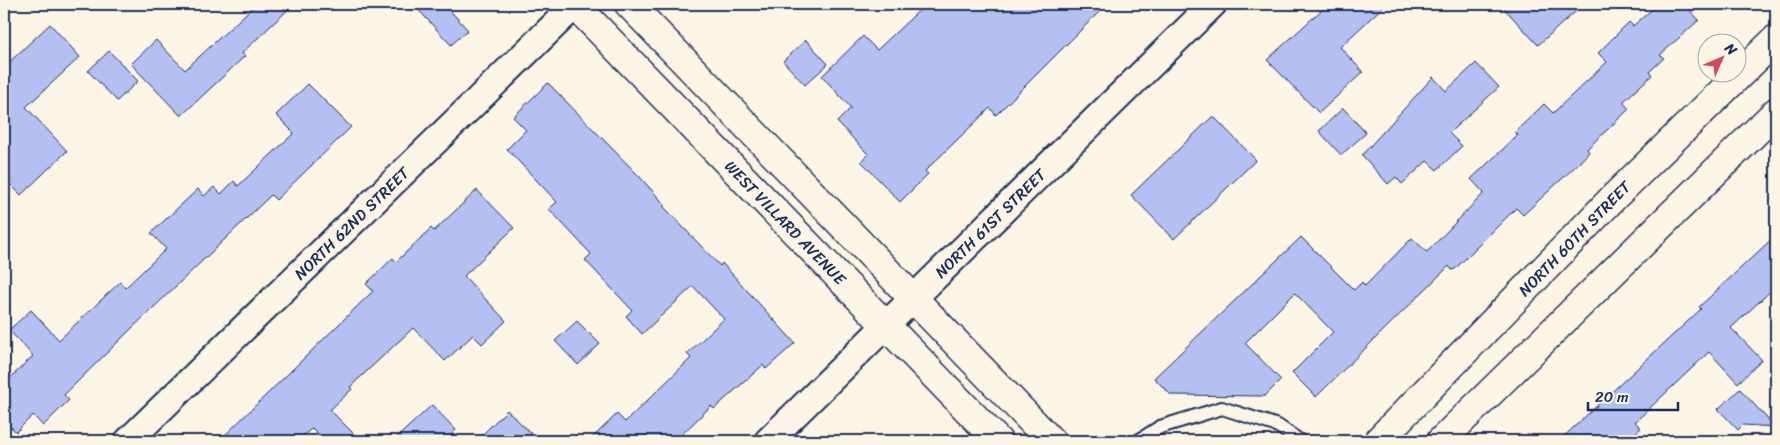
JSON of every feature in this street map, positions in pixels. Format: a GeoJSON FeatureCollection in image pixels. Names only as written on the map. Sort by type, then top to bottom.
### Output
{"type":"FeatureCollection","features":[{"type":"Feature","properties":{"kind":"street","name":"WEST VILLARD AVENUE"},"geometry":{"type":"LineString","coordinates":[[575,4],[998,441]]}},
{"type":"Feature","properties":{"kind":"street","name":"NORTH 62ND STREET"},"geometry":{"type":"LineString","coordinates":[[128,441],[575,4]]}},
{"type":"Feature","properties":{"kind":"street"},"geometry":{"type":"LineString","coordinates":[[629,4],[1051,441]]}},
{"type":"Feature","properties":{"kind":"street","name":"NORTH 61ST STREET"},"geometry":{"type":"LineString","coordinates":[[768,441],[1213,4]]}},
{"type":"Feature","properties":{"kind":"street","name":"NORTH 60TH STREET"},"geometry":{"type":"LineString","coordinates":[[1378,441],[1614,197],[1776,39]]}},
{"type":"Feature","properties":{"kind":"street"},"geometry":{"type":"LineString","coordinates":[[1441,441],[1776,112]]}},
{"type":"Feature","properties":{"kind":"lane"},"geometry":{"type":"LineString","coordinates":[[1138,441],[1160,428],[1222,408],[1278,426],[1300,441]]}},
{"type":"Feature","properties":{"kind":"building"},"geometry":{"type":"Polygon","coordinates":[[[256,4],[294,4],[242,53],[245,56],[181,116],[131,64],[156,40],[185,70],[256,4]]]}},
{"type":"Feature","properties":{"kind":"building"},"geometry":{"type":"Polygon","coordinates":[[[413,4],[444,4],[468,30],[451,45],[413,4]]]}},
{"type":"Feature","properties":{"kind":"building"},"geometry":{"type":"Polygon","coordinates":[[[926,4],[1107,4],[996,115],[990,108],[925,171],[928,174],[900,202],[861,161],[868,154],[837,122],[851,108],[822,76],[863,36],[877,50],[926,4]]]}},
{"type":"Feature","properties":{"kind":"building"},"geometry":{"type":"Polygon","coordinates":[[[1328,4],[1386,4],[1340,47],[1363,72],[1319,113],[1267,60],[1328,4]]]}},
{"type":"Feature","properties":{"kind":"building"},"geometry":{"type":"Polygon","coordinates":[[[1500,4],[1584,4],[1538,45],[1500,4]]]}},
{"type":"Feature","properties":{"kind":"building"},"geometry":{"type":"Polygon","coordinates":[[[1658,4],[1684,4],[1699,20],[1660,55],[1664,58],[1649,72],[1652,75],[1623,102],[1629,109],[1587,149],[1589,152],[1579,163],[1523,215],[1516,208],[1455,269],[1452,270],[1449,266],[1316,397],[1292,373],[1333,332],[1295,293],[1245,343],[1281,380],[1265,396],[1171,395],[1154,378],[1301,237],[1354,290],[1362,282],[1365,286],[1412,238],[1427,252],[1484,193],[1471,179],[1518,135],[1515,132],[1544,104],[1553,113],[1607,62],[1598,53],[1629,22],[1633,26],[1658,4]]]}},
{"type":"Feature","properties":{"kind":"building"},"geometry":{"type":"Polygon","coordinates":[[[50,24],[80,57],[26,107],[67,151],[21,195],[4,178],[4,67],[50,24]]]}},
{"type":"Feature","properties":{"kind":"building"},"geometry":{"type":"Polygon","coordinates":[[[806,40],[828,64],[805,85],[783,61],[806,40]]]}},
{"type":"Feature","properties":{"kind":"building"},"geometry":{"type":"Polygon","coordinates":[[[109,51],[138,81],[117,101],[88,71],[109,51]]]}},
{"type":"Feature","properties":{"kind":"building"},"geometry":{"type":"Polygon","coordinates":[[[1476,63],[1499,87],[1449,133],[1462,146],[1437,170],[1427,161],[1402,184],[1396,177],[1388,184],[1362,155],[1433,77],[1446,91],[1476,63]]]}},
{"type":"Feature","properties":{"kind":"building"},"geometry":{"type":"Polygon","coordinates":[[[548,83],[639,176],[665,205],[663,206],[720,266],[722,263],[795,343],[766,369],[763,365],[714,409],[711,406],[675,441],[589,441],[617,414],[625,422],[691,358],[687,354],[724,319],[693,286],[642,334],[626,316],[632,310],[585,260],[591,254],[549,209],[557,202],[507,149],[526,130],[513,117],[548,83]]]}},
{"type":"Feature","properties":{"kind":"building"},"geometry":{"type":"Polygon","coordinates":[[[308,84],[351,127],[276,200],[271,195],[127,333],[64,395],[69,400],[43,426],[33,415],[16,432],[4,420],[4,384],[33,356],[9,330],[31,310],[59,340],[120,282],[125,288],[166,249],[151,233],[198,189],[204,196],[214,187],[221,194],[234,181],[238,186],[294,133],[276,115],[308,84]]]}},
{"type":"Feature","properties":{"kind":"building"},"geometry":{"type":"Polygon","coordinates":[[[1343,108],[1366,133],[1341,155],[1319,131],[1343,108]]]}},
{"type":"Feature","properties":{"kind":"building"},"geometry":{"type":"Polygon","coordinates":[[[1213,116],[1256,160],[1174,239],[1131,195],[1213,116]]]}},
{"type":"Feature","properties":{"kind":"building"},"geometry":{"type":"Polygon","coordinates":[[[477,190],[514,228],[464,276],[506,321],[482,344],[473,335],[445,361],[413,328],[350,387],[352,389],[330,410],[361,441],[325,441],[312,428],[298,441],[219,441],[373,291],[366,284],[393,258],[396,262],[431,228],[434,231],[477,190]]]}},
{"type":"Feature","properties":{"kind":"building"},"geometry":{"type":"Polygon","coordinates":[[[1776,235],[1776,286],[1731,328],[1762,360],[1738,383],[1709,352],[1635,422],[1641,428],[1627,441],[1559,441],[1701,309],[1699,307],[1776,235]]]}},
{"type":"Feature","properties":{"kind":"building"},"geometry":{"type":"Polygon","coordinates":[[[577,321],[600,344],[578,365],[555,341],[577,321]]]}},
{"type":"Feature","properties":{"kind":"building"},"geometry":{"type":"Polygon","coordinates":[[[1740,389],[1775,427],[1743,425],[1738,430],[1718,409],[1740,389]]]}},
{"type":"Feature","properties":{"kind":"building"},"geometry":{"type":"Polygon","coordinates":[[[432,405],[456,430],[445,441],[393,441],[432,405]]]}},
{"type":"Feature","properties":{"kind":"building"},"geometry":{"type":"Polygon","coordinates":[[[507,410],[539,441],[476,441],[507,410]]]}}]}
